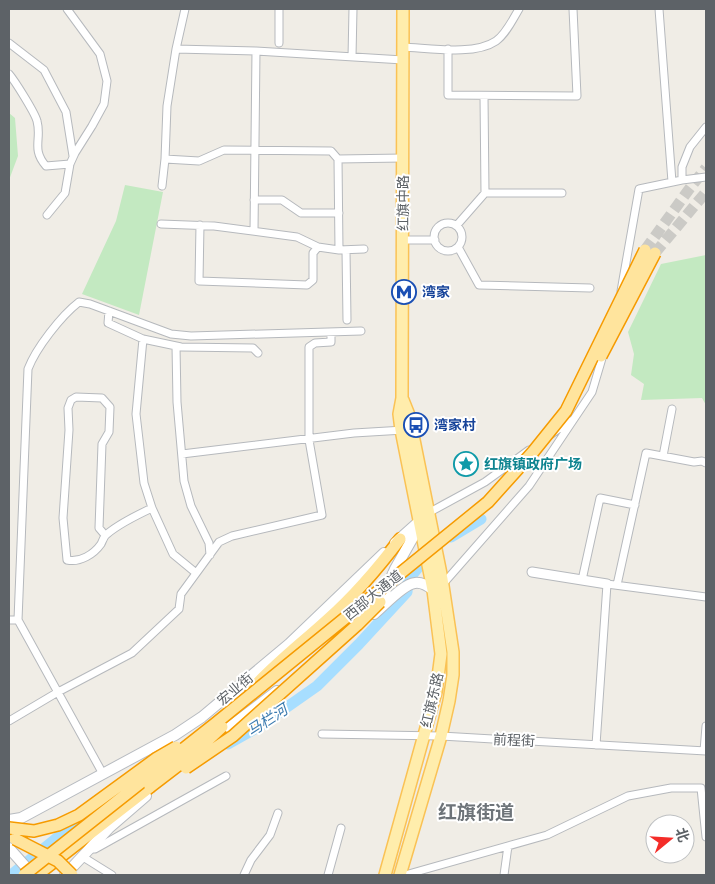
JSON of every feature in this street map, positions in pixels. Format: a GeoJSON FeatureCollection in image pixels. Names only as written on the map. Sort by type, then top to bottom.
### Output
{"type":"FeatureCollection","features":[{"type":"Feature","properties":{"kind":"highway","name":"西部大通道"},"geometry":{"type":"LineString","coordinates":[[650,252],[570,414],[538,456],[492,506],[229,719],[193,754],[124,807],[30,874],[488,502],[533,452],[566,410],[650,252]]}},
{"type":"Feature","properties":{"kind":"highway"},"geometry":{"type":"LineString","coordinates":[[240,703],[262,678],[360,588],[400,538]]}},
{"type":"Feature","properties":{"kind":"highway"},"geometry":{"type":"LineString","coordinates":[[124,807],[233,736],[380,602]]}},
{"type":"Feature","properties":{"kind":"highway"},"geometry":{"type":"LineString","coordinates":[[9,828],[34,831],[58,825],[78,815],[157,758],[216,723]]}},
{"type":"Feature","properties":{"kind":"highway"},"geometry":{"type":"LineString","coordinates":[[9,836],[58,862],[72,875]]}},
{"type":"Feature","properties":{"kind":"main road","name":"红旗中路"},"geometry":{"type":"LineString","coordinates":[[403,9],[404,240],[402,398],[399,414],[406,430],[425,522]]}},
{"type":"Feature","properties":{"kind":"main road","name":"宏业街"},"geometry":{"type":"LineString","coordinates":[[9,820],[21,818],[175,735],[202,717],[289,644],[400,538],[425,522]]}},
{"type":"Feature","properties":{"kind":"main road"},"geometry":{"type":"LineString","coordinates":[[375,613],[399,562],[425,522]]}},
{"type":"Feature","properties":{"kind":"main road","name":"红旗东路"},"geometry":{"type":"LineString","coordinates":[[400,875],[441,736],[453,674],[453,652],[425,522]]}},
{"type":"Feature","properties":{"kind":"main road","name":"宏业街"},"geometry":{"type":"LineString","coordinates":[[65,875],[109,828],[186,762],[227,728],[342,643],[404,588],[416,582],[428,586],[439,584]]}},
{"type":"Feature","properties":{"kind":"main road","name":"红旗东路"},"geometry":{"type":"LineString","coordinates":[[385,875],[436,692],[441,654],[439,584]]}},
{"type":"Feature","properties":{"kind":"main road"},"geometry":{"type":"LineString","coordinates":[[175,735],[188,742],[190,753],[186,762]]}},
{"type":"Feature","properties":{"kind":"main road"},"geometry":{"type":"LineString","coordinates":[[9,836],[21,818]]}},
{"type":"Feature","properties":{"kind":"main road"},"geometry":{"type":"LineString","coordinates":[[10,849],[30,874]]}},
{"type":"Feature","properties":{"kind":"street"},"geometry":{"type":"LineString","coordinates":[[47,215],[65,193],[73,156],[104,104],[107,81],[100,54],[66,9]]}},
{"type":"Feature","properties":{"kind":"street"},"geometry":{"type":"LineString","coordinates":[[162,186],[167,106],[176,49],[185,9]]}},
{"type":"Feature","properties":{"kind":"street"},"geometry":{"type":"LineString","coordinates":[[278,9],[279,43]]}},
{"type":"Feature","properties":{"kind":"street"},"geometry":{"type":"LineString","coordinates":[[352,57],[353,9]]}},
{"type":"Feature","properties":{"kind":"street"},"geometry":{"type":"LineString","coordinates":[[403,47],[473,49],[497,40],[512,22],[519,9]]}},
{"type":"Feature","properties":{"kind":"street"},"geometry":{"type":"LineString","coordinates":[[448,49],[448,95],[577,96],[573,9]]}},
{"type":"Feature","properties":{"kind":"street"},"geometry":{"type":"LineString","coordinates":[[659,9],[672,182]]}},
{"type":"Feature","properties":{"kind":"street"},"geometry":{"type":"LineString","coordinates":[[9,43],[44,70],[66,112],[73,156]]}},
{"type":"Feature","properties":{"kind":"street"},"geometry":{"type":"LineString","coordinates":[[176,49],[256,51],[403,60]]}},
{"type":"Feature","properties":{"kind":"street"},"geometry":{"type":"LineString","coordinates":[[254,231],[256,51]]}},
{"type":"Feature","properties":{"kind":"street"},"geometry":{"type":"LineString","coordinates":[[9,74],[37,121],[37,152],[40,159],[46,166],[70,164]]}},
{"type":"Feature","properties":{"kind":"street"},"geometry":{"type":"LineString","coordinates":[[457,225],[485,193],[484,96]]}},
{"type":"Feature","properties":{"kind":"street"},"geometry":{"type":"LineString","coordinates":[[682,180],[682,167],[690,147],[706,127]]}},
{"type":"Feature","properties":{"kind":"street"},"geometry":{"type":"LineString","coordinates":[[165,159],[199,160],[224,150],[331,152],[338,159],[339,213],[343,250],[346,320]]}},
{"type":"Feature","properties":{"kind":"street"},"geometry":{"type":"LineString","coordinates":[[338,159],[404,158]]}},
{"type":"Feature","properties":{"kind":"street"},"geometry":{"type":"LineString","coordinates":[[439,584],[529,486],[592,392],[622,284],[639,189],[706,177]]}},
{"type":"Feature","properties":{"kind":"street"},"geometry":{"type":"LineString","coordinates":[[485,193],[562,193]]}},
{"type":"Feature","properties":{"kind":"street"},"geometry":{"type":"LineString","coordinates":[[254,200],[282,200],[301,213],[339,213]]}},
{"type":"Feature","properties":{"kind":"street"},"geometry":{"type":"LineString","coordinates":[[452,223],[457,225],[462,236],[458,247],[449,251],[436,244],[436,230],[443,224],[452,223]]}},
{"type":"Feature","properties":{"kind":"street"},"geometry":{"type":"LineString","coordinates":[[161,224],[200,225],[254,231],[297,237],[318,247],[343,250],[364,249]]}},
{"type":"Feature","properties":{"kind":"street"},"geometry":{"type":"LineString","coordinates":[[200,225],[199,282],[307,285],[314,280],[313,253],[318,247]]}},
{"type":"Feature","properties":{"kind":"street"},"geometry":{"type":"LineString","coordinates":[[404,240],[435,240]]}},
{"type":"Feature","properties":{"kind":"street"},"geometry":{"type":"LineString","coordinates":[[458,247],[479,285],[590,288]]}},
{"type":"Feature","properties":{"kind":"street"},"geometry":{"type":"LineString","coordinates":[[103,774],[18,620],[28,369],[33,356],[70,310],[79,302],[171,334],[191,336],[361,331]]}},
{"type":"Feature","properties":{"kind":"street"},"geometry":{"type":"LineString","coordinates":[[108,311],[108,323],[143,339],[176,346],[253,348],[258,353]]}},
{"type":"Feature","properties":{"kind":"street"},"geometry":{"type":"LineString","coordinates":[[9,721],[58,692],[132,653],[179,609],[181,594],[219,542],[232,536],[322,515],[309,440],[309,347],[315,343],[330,342],[331,332]]}},
{"type":"Feature","properties":{"kind":"street"},"geometry":{"type":"LineString","coordinates":[[143,339],[136,414],[144,483],[152,508],[173,554],[196,573]]}},
{"type":"Feature","properties":{"kind":"street"},"geometry":{"type":"LineString","coordinates":[[176,346],[177,402],[184,481],[191,506],[208,543],[210,555]]}},
{"type":"Feature","properties":{"kind":"street"},"geometry":{"type":"LineString","coordinates":[[106,535],[99,528],[102,444],[109,432],[110,407],[102,398],[76,397],[71,400],[68,408],[69,430],[63,518],[67,560],[73,561],[92,554],[102,543],[106,535],[138,514],[152,508]]}},
{"type":"Feature","properties":{"kind":"street"},"geometry":{"type":"LineString","coordinates":[[663,456],[672,409]]}},
{"type":"Feature","properties":{"kind":"street"},"geometry":{"type":"LineString","coordinates":[[425,522],[485,482],[574,418]]}},
{"type":"Feature","properties":{"kind":"street"},"geometry":{"type":"LineString","coordinates":[[182,454],[354,433],[406,430]]}},
{"type":"Feature","properties":{"kind":"street"},"geometry":{"type":"LineString","coordinates":[[617,585],[646,453],[706,463]]}},
{"type":"Feature","properties":{"kind":"street"},"geometry":{"type":"LineString","coordinates":[[582,580],[600,498],[635,505]]}},
{"type":"Feature","properties":{"kind":"street"},"geometry":{"type":"LineString","coordinates":[[532,572],[706,597]]}},
{"type":"Feature","properties":{"kind":"street"},"geometry":{"type":"LineString","coordinates":[[596,745],[607,584]]}},
{"type":"Feature","properties":{"kind":"street"},"geometry":{"type":"LineString","coordinates":[[9,620],[18,620]]}},
{"type":"Feature","properties":{"kind":"street"},"geometry":{"type":"LineString","coordinates":[[705,751],[706,726]]}},
{"type":"Feature","properties":{"kind":"street","name":"前程街"},"geometry":{"type":"LineString","coordinates":[[322,734],[424,735],[705,751]]}},
{"type":"Feature","properties":{"kind":"street"},"geometry":{"type":"LineString","coordinates":[[112,875],[89,850],[226,776]]}},
{"type":"Feature","properties":{"kind":"street"},"geometry":{"type":"LineString","coordinates":[[405,875],[547,835],[628,796],[671,788],[701,788],[706,837]]}},
{"type":"Feature","properties":{"kind":"street"},"geometry":{"type":"LineString","coordinates":[[244,875],[251,860],[270,835],[278,812]]}},
{"type":"Feature","properties":{"kind":"street"},"geometry":{"type":"LineString","coordinates":[[328,875],[341,828]]}},
{"type":"Feature","properties":{"kind":"street"},"geometry":{"type":"LineString","coordinates":[[504,875],[508,846]]}},
{"type":"Feature","properties":{"kind":"green space"},"geometry":{"type":"Polygon","coordinates":[[[9,113],[15,118],[18,156],[9,180],[9,113]]]}},
{"type":"Feature","properties":{"kind":"green space"},"geometry":{"type":"Polygon","coordinates":[[[125,185],[163,192],[139,315],[82,294],[116,221],[125,185]]]}},
{"type":"Feature","properties":{"kind":"green space"},"geometry":{"type":"Polygon","coordinates":[[[706,255],[706,405],[702,398],[641,400],[644,384],[631,375],[634,354],[628,332],[661,264],[706,255]]]}},
{"type":"Feature","properties":{"kind":"waterway","name":"马栏河"},"geometry":{"type":"LineString","coordinates":[[451,537],[481,519]]}},
{"type":"Feature","properties":{"kind":"waterway","name":"马栏河"},"geometry":{"type":"LineString","coordinates":[[228,744],[260,726],[317,686],[407,592],[408,580],[430,553]]}},
{"type":"Feature","properties":{"kind":"waterway","name":"马栏河"},"geometry":{"type":"LineString","coordinates":[[11,875],[63,833],[93,817]]}},
{"type":"Feature","properties":{"kind":"tunnel"},"geometry":{"type":"LineString","coordinates":[[645,250],[706,168]]}},
{"type":"Feature","properties":{"kind":"tunnel"},"geometry":{"type":"LineString","coordinates":[[655,253],[706,192]]}},
{"type":"Feature","properties":{"kind":"place","name":"湾家"},"geometry":{"type":"Point","coordinates":[404,292]}},
{"type":"Feature","properties":{"kind":"place","name":"湾家村"},"geometry":{"type":"Point","coordinates":[416,425]}},
{"type":"Feature","properties":{"kind":"place","name":"红旗镇政府广场"},"geometry":{"type":"Point","coordinates":[466,464]}},
{"type":"Feature","properties":{"kind":"district","name":"红旗街道"},"geometry":{"type":"Point","coordinates":[476,812]}}]}
